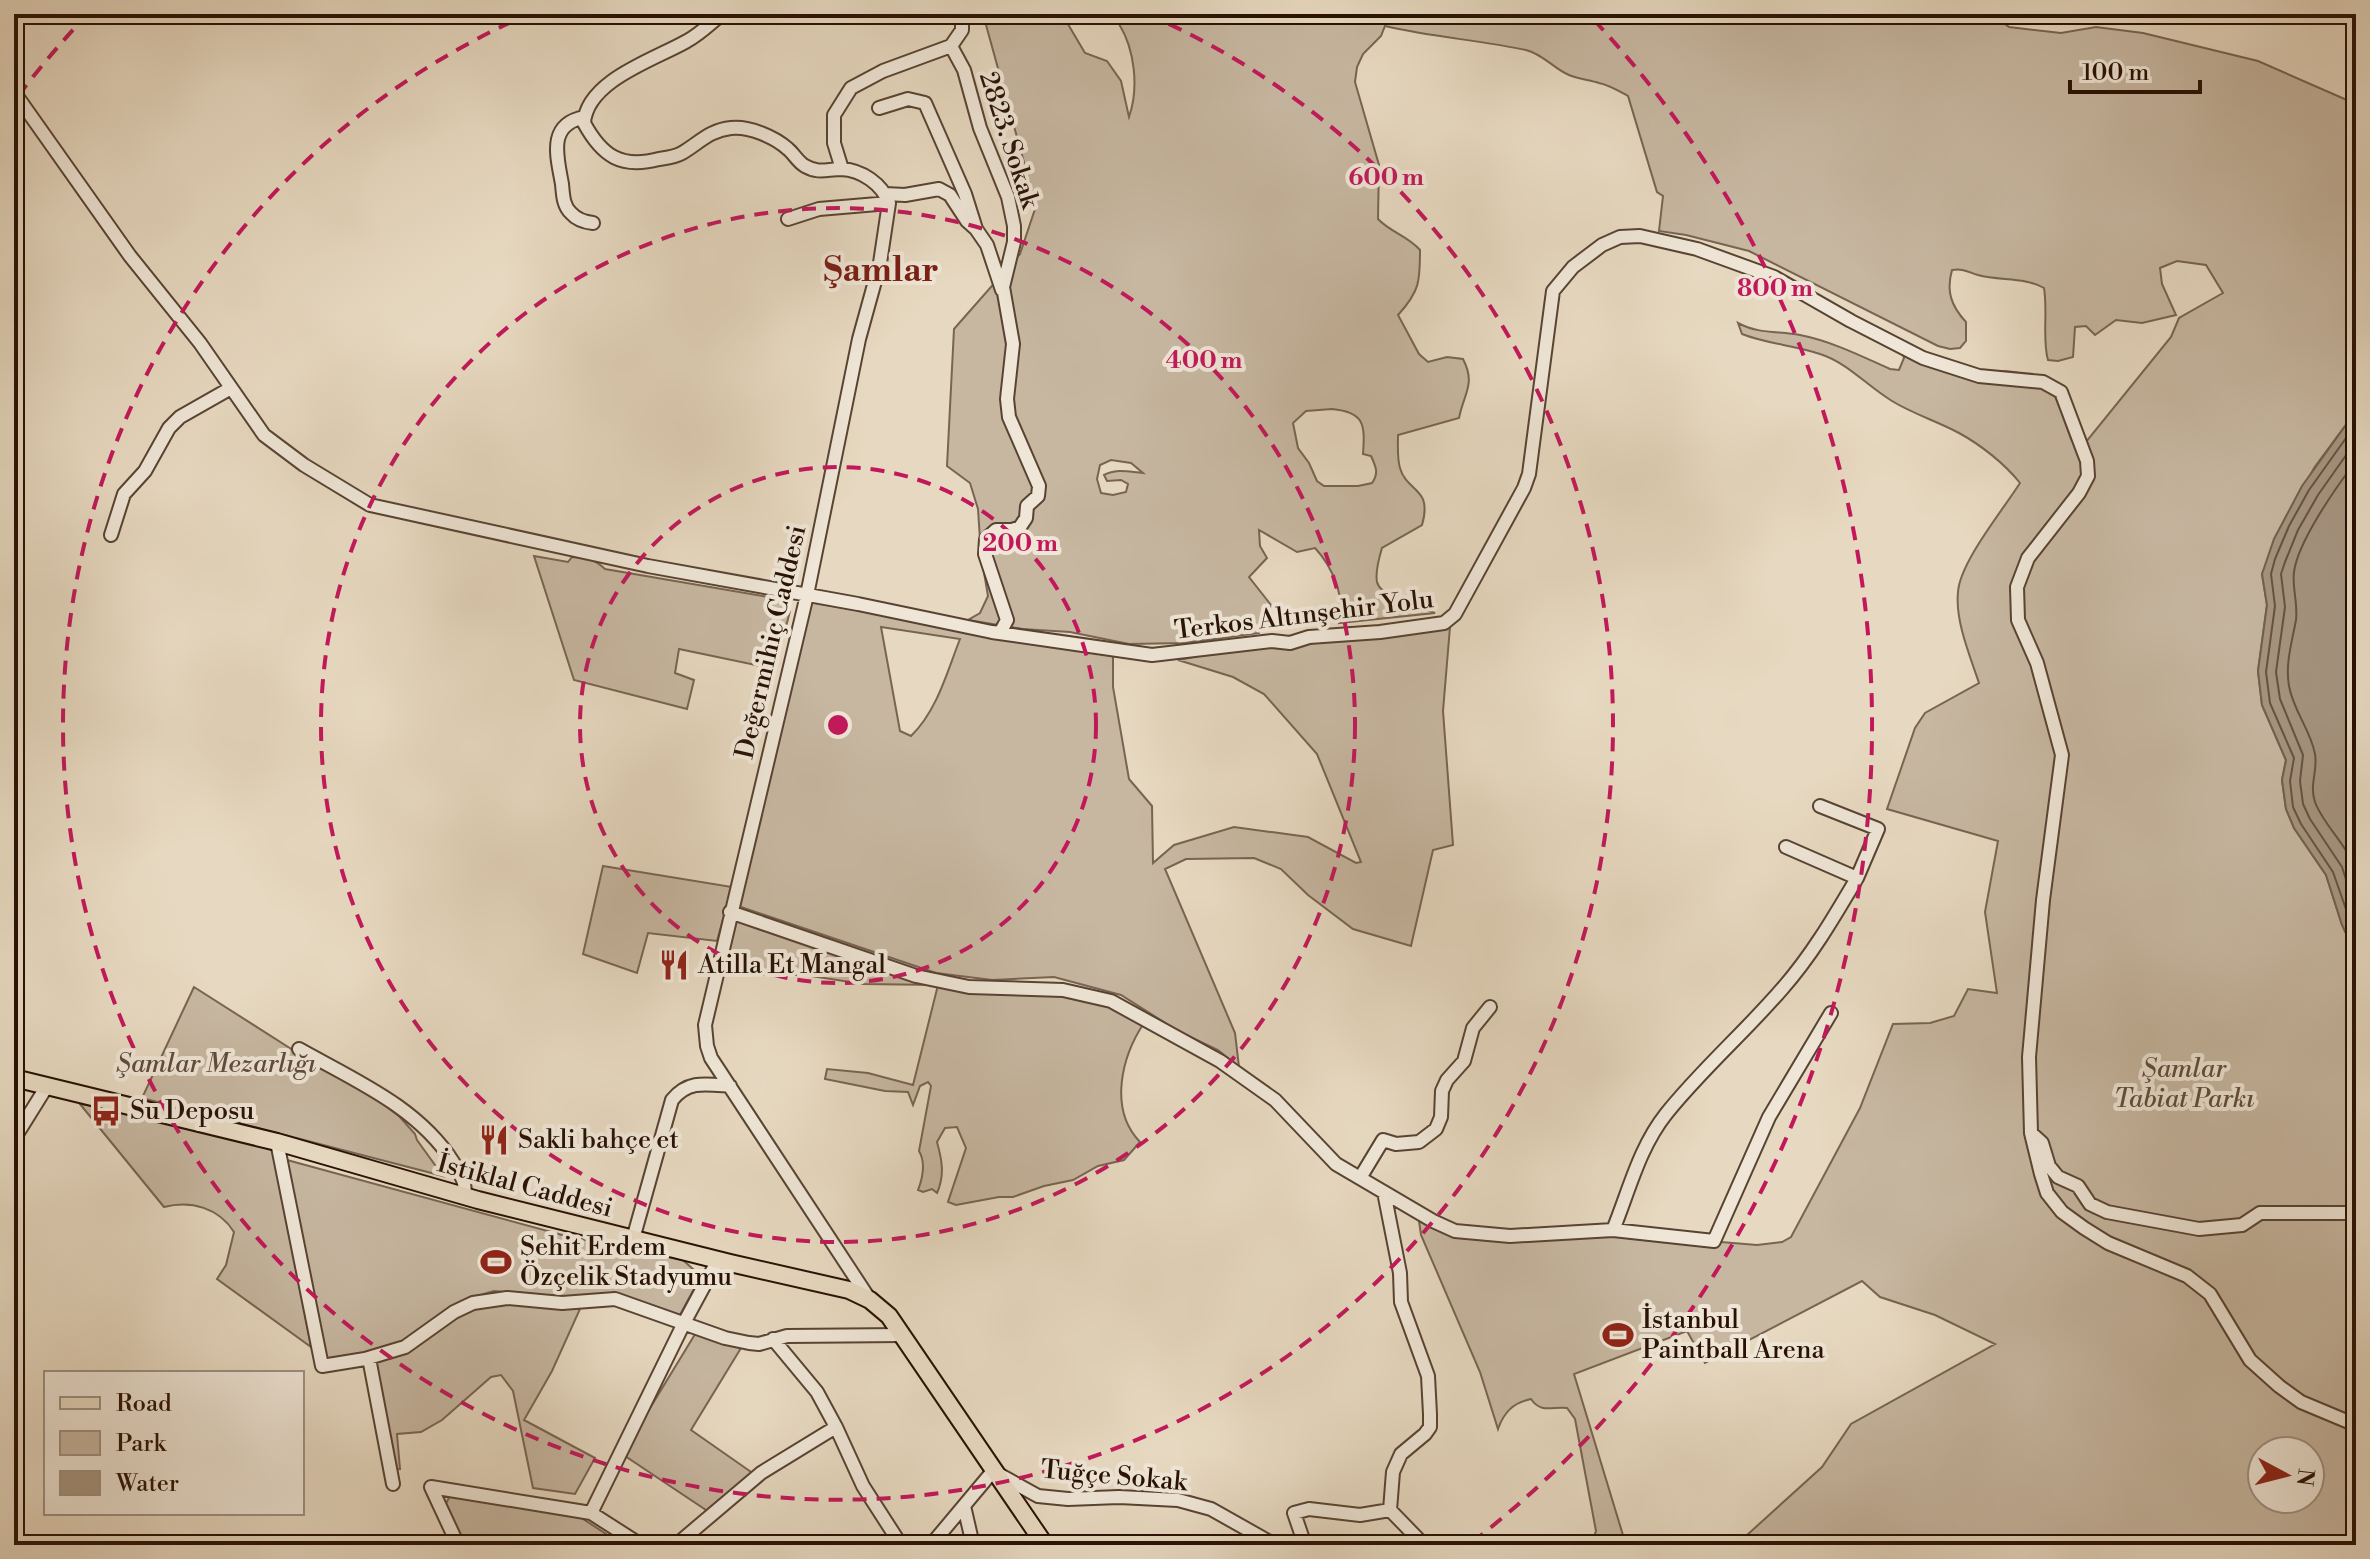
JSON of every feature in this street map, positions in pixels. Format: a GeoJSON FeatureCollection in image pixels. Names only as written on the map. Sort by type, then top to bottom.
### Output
{"type":"FeatureCollection","features":[{"type":"Feature","properties":{"kind":"main road","name":"İstiklal Caddesi"},"geometry":{"type":"LineString","coordinates":[[14,1078],[277,1142],[464,1196],[633,1239],[849,1290],[870,1300],[889,1316],[1045,1545]]}},
{"type":"Feature","properties":{"kind":"street"},"geometry":{"type":"LineString","coordinates":[[722,14],[689,41],[643,61],[593,98],[584,123],[595,142],[614,158],[638,165],[680,154],[710,132],[733,127],[761,133],[786,146],[803,165],[822,172],[842,169],[863,175],[877,183],[887,198]]}},
{"type":"Feature","properties":{"kind":"street"},"geometry":{"type":"LineString","coordinates":[[842,169],[834,143],[834,115],[851,88],[883,71],[951,46],[962,30],[962,14]]}},
{"type":"Feature","properties":{"kind":"street","name":"2823. Sokak"},"geometry":{"type":"LineString","coordinates":[[951,46],[964,70],[980,128],[1008,197],[1014,226],[1014,242],[1003,292],[1013,344],[1007,399],[1009,417],[1017,439],[1032,465],[1039,486],[1038,496],[1027,506],[1026,518],[1020,527],[996,530],[986,539],[985,554],[1007,620],[1000,633]]}},
{"type":"Feature","properties":{"kind":"street","name":"Terkos Altınşehir Yolu"},"geometry":{"type":"LineString","coordinates":[[14,92],[130,256],[200,343],[264,435],[304,465],[370,505],[648,566],[1000,633],[1152,655],[1380,632],[1444,623],[1455,614],[1506,523],[1529,474],[1553,291],[1573,267],[1602,245],[1620,237],[1640,236],[1697,249],[1774,277],[1923,358],[1979,376],[2043,382],[2061,392],[2087,461],[2088,476],[2079,493],[2028,558],[2017,587],[2018,620],[2037,663],[2062,755],[2043,900],[2029,1057],[2031,1133]]}},
{"type":"Feature","properties":{"kind":"street"},"geometry":{"type":"LineString","coordinates":[[879,108],[908,99],[925,103],[965,194],[976,229]]}},
{"type":"Feature","properties":{"kind":"street"},"geometry":{"type":"LineString","coordinates":[[585,117],[563,128],[555,150],[566,207],[577,219],[593,223]]}},
{"type":"Feature","properties":{"kind":"street"},"geometry":{"type":"LineString","coordinates":[[788,219],[819,209],[939,189],[950,195],[987,245],[1003,292]]}},
{"type":"Feature","properties":{"kind":"street","name":"Değermihiç Caddesi"},"geometry":{"type":"LineString","coordinates":[[870,1300],[711,1058],[705,1025],[807,595],[859,339],[880,263],[887,198]]}},
{"type":"Feature","properties":{"kind":"street"},"geometry":{"type":"LineString","coordinates":[[111,535],[124,494],[145,471],[169,428],[180,417],[231,388]]}},
{"type":"Feature","properties":{"kind":"street"},"geometry":{"type":"LineString","coordinates":[[1613,1230],[1640,1156],[1665,1115],[1784,988],[1823,937],[1857,878],[1878,829],[1820,806]]}},
{"type":"Feature","properties":{"kind":"street"},"geometry":{"type":"LineString","coordinates":[[1786,847],[1857,878]]}},
{"type":"Feature","properties":{"kind":"street"},"geometry":{"type":"LineString","coordinates":[[730,912],[916,976],[969,987],[1063,990],[1111,1001],[1220,1061],[1275,1100],[1336,1164],[1455,1231],[1510,1236],[1613,1230],[1714,1241],[1769,1117],[1831,1013]]}},
{"type":"Feature","properties":{"kind":"street"},"geometry":{"type":"LineString","coordinates":[[1360,1178],[1383,1140],[1396,1144],[1419,1142],[1436,1129],[1441,1117],[1442,1091],[1447,1080],[1464,1061],[1473,1028],[1490,1007]]}},
{"type":"Feature","properties":{"kind":"street"},"geometry":{"type":"LineString","coordinates":[[299,1049],[389,1100],[426,1128],[463,1179],[464,1196]]}},
{"type":"Feature","properties":{"kind":"street"},"geometry":{"type":"LineString","coordinates":[[633,1239],[672,1100],[682,1090],[697,1083],[730,1086]]}},
{"type":"Feature","properties":{"kind":"street"},"geometry":{"type":"LineString","coordinates":[[14,1139],[47,1086]]}},
{"type":"Feature","properties":{"kind":"street"},"geometry":{"type":"LineString","coordinates":[[2031,1133],[2042,1143],[2049,1166],[2058,1177],[2078,1186],[2090,1204],[2107,1212],[2199,1229],[2242,1225],[2260,1213],[2347,1213],[2356,1210]]}},
{"type":"Feature","properties":{"kind":"street"},"geometry":{"type":"LineString","coordinates":[[2031,1133],[2047,1193],[2062,1212],[2108,1243],[2187,1276],[2210,1294],[2250,1360],[2270,1378],[2301,1402],[2356,1425]]}},
{"type":"Feature","properties":{"kind":"street"},"geometry":{"type":"LineString","coordinates":[[277,1142],[322,1366],[369,1358],[405,1347],[454,1312],[473,1303],[490,1300],[525,1299],[562,1303],[615,1299],[739,1342],[759,1344],[787,1336],[903,1335]]}},
{"type":"Feature","properties":{"kind":"street"},"geometry":{"type":"LineString","coordinates":[[1384,1192],[1400,1273],[1401,1302],[1428,1376],[1430,1414],[1430,1427],[1401,1454],[1393,1472],[1390,1510],[1424,1545]]}},
{"type":"Feature","properties":{"kind":"street"},"geometry":{"type":"LineString","coordinates":[[591,1513],[718,1260]]}},
{"type":"Feature","properties":{"kind":"street"},"geometry":{"type":"LineString","coordinates":[[773,1339],[817,1392],[863,1486],[901,1545]]}},
{"type":"Feature","properties":{"kind":"street"},"geometry":{"type":"LineString","coordinates":[[369,1358],[393,1484]]}},
{"type":"Feature","properties":{"kind":"street"},"geometry":{"type":"LineString","coordinates":[[676,1545],[761,1473],[836,1427]]}},
{"type":"Feature","properties":{"kind":"street"},"geometry":{"type":"LineString","coordinates":[[931,1545],[993,1471]]}},
{"type":"Feature","properties":{"kind":"street","name":"Tuğçe Sokak"},"geometry":{"type":"LineString","coordinates":[[993,1471],[1038,1496],[1178,1500],[1211,1509],[1275,1545]]}},
{"type":"Feature","properties":{"kind":"street"},"geometry":{"type":"LineString","coordinates":[[458,1545],[431,1487],[591,1513],[641,1545]]}},
{"type":"Feature","properties":{"kind":"street"},"geometry":{"type":"LineString","coordinates":[[1023,1515],[1038,1496]]}},
{"type":"Feature","properties":{"kind":"street"},"geometry":{"type":"LineString","coordinates":[[964,1506],[973,1545]]}},
{"type":"Feature","properties":{"kind":"street"},"geometry":{"type":"LineString","coordinates":[[1305,1545],[1294,1513],[1309,1509],[1360,1515],[1390,1510]]}},
{"type":"Feature","properties":{"kind":"green space","name":"Şamlar Tabiat Parkı"},"geometry":{"type":"Polygon","coordinates":[[[983,14],[1062,14],[1085,53],[1107,61],[1121,81],[1129,117],[1134,94],[1134,69],[1129,45],[1119,24],[1124,18],[1156,14],[1210,19],[1210,14],[1992,14],[2009,27],[2061,33],[2096,27],[2143,33],[2258,61],[2356,104],[2356,411],[2314,468],[2262,574],[2267,605],[2258,671],[2262,705],[2286,760],[2282,780],[2286,809],[2294,828],[2326,875],[2342,925],[2356,954],[2356,1545],[1736,1545],[1822,1467],[1851,1424],[1995,1344],[1935,1315],[1880,1297],[1862,1281],[1705,1363],[1687,1331],[1574,1374],[1626,1545],[1591,1545],[1596,1531],[1575,1419],[1567,1408],[1543,1408],[1531,1399],[1510,1409],[1498,1429],[1480,1372],[1421,1235],[1418,1214],[1449,1234],[1588,1231],[1757,1245],[1782,1242],[1791,1237],[1860,1108],[1893,1024],[1930,1023],[1954,1016],[1968,989],[1997,993],[1985,912],[1998,841],[1887,809],[1915,728],[1925,713],[1979,683],[1961,626],[1958,592],[1974,551],[2020,483],[1976,443],[1892,401],[1840,363],[1810,351],[1742,334],[1738,323],[1761,331],[1823,341],[1890,369],[1899,370],[1904,358],[1901,349],[1989,373],[2006,371],[2024,374],[2040,381],[2053,393],[2072,441],[2086,442],[2171,337],[2179,318],[2223,293],[2206,265],[2177,261],[2160,268],[2162,284],[2176,315],[2142,323],[2116,320],[2095,335],[2086,326],[2075,327],[2073,357],[2058,361],[2048,360],[2046,352],[2044,288],[2029,282],[1952,270],[1950,291],[1953,304],[1966,322],[1966,341],[1960,348],[1938,346],[1749,251],[1659,231],[1663,196],[1657,192],[1628,96],[1606,85],[1569,75],[1526,50],[1385,26],[1381,36],[1363,54],[1355,82],[1379,165],[1378,219],[1420,250],[1417,285],[1411,299],[1398,315],[1419,354],[1428,362],[1447,357],[1463,359],[1469,382],[1459,418],[1398,435],[1400,468],[1403,476],[1422,497],[1424,513],[1422,525],[1382,548],[1377,582],[1393,598],[1435,613],[1339,623],[1341,603],[1336,583],[1315,548],[1297,552],[1259,530],[1260,546],[1267,558],[1249,577],[1271,605],[1268,617],[1258,629],[1259,633],[1185,643],[1129,644],[1070,632],[1022,629],[968,620],[980,613],[988,596],[978,509],[970,483],[947,466],[954,329],[1020,254],[1036,206],[983,14]],[[1306,411],[1293,423],[1298,448],[1317,481],[1324,486],[1372,483],[1376,470],[1371,456],[1363,454],[1361,422],[1351,413],[1306,411]],[[1111,460],[1100,465],[1097,479],[1101,493],[1113,495],[1126,492],[1128,484],[1121,480],[1107,481],[1104,475],[1118,471],[1143,473],[1131,463],[1111,460]]]}},
{"type":"Feature","properties":{"kind":"green space"},"geometry":{"type":"Polygon","coordinates":[[[534,556],[568,562],[572,557],[586,558],[605,569],[787,602],[790,611],[775,669],[679,649],[675,673],[694,680],[687,709],[574,680],[534,556]]]}},
{"type":"Feature","properties":{"kind":"green space"},"geometry":{"type":"Polygon","coordinates":[[[809,602],[994,634],[1097,648],[1113,656],[1113,687],[1129,779],[1152,806],[1153,863],[1174,845],[1234,827],[1308,837],[1356,863],[1361,862],[1317,754],[1264,694],[1233,677],[1178,660],[1250,646],[1288,647],[1412,628],[1451,615],[1443,711],[1453,845],[1433,850],[1411,946],[1353,929],[1308,895],[1281,869],[1254,858],[1186,859],[1165,869],[1235,1033],[1239,1067],[1218,1050],[1178,1031],[1121,995],[1054,977],[992,980],[936,973],[735,905],[809,602]],[[881,627],[900,731],[911,736],[928,715],[960,639],[881,627]]]}},
{"type":"Feature","properties":{"kind":"green space"},"geometry":{"type":"Polygon","coordinates":[[[603,866],[732,887],[717,941],[648,933],[637,973],[583,954],[603,866]]]}},
{"type":"Feature","properties":{"kind":"green space"},"geometry":{"type":"Polygon","coordinates":[[[733,919],[914,976],[1092,993],[1144,1023],[1125,1066],[1121,1099],[1130,1129],[1140,1142],[1124,1160],[1098,1166],[1073,1180],[1013,1197],[956,1205],[948,1202],[966,1148],[957,1127],[945,1128],[937,1142],[942,1168],[937,1193],[932,1189],[918,1190],[923,1170],[919,1151],[931,1086],[928,1082],[920,1086],[913,1105],[908,1092],[885,1091],[825,1079],[827,1069],[868,1073],[913,1085],[938,985],[863,984],[805,975],[721,974],[733,919]]]}},
{"type":"Feature","properties":{"kind":"green space","name":"Şamlar Mezarlığı"},"geometry":{"type":"Polygon","coordinates":[[[194,987],[374,1097],[399,1116],[415,1134],[443,1176],[142,1098],[194,987]]]}},
{"type":"Feature","properties":{"kind":"green space"},"geometry":{"type":"Polygon","coordinates":[[[80,1104],[153,1115],[274,1146],[311,1347],[217,1279],[226,1265],[234,1232],[228,1224],[204,1208],[184,1205],[164,1207],[80,1104]]]}},
{"type":"Feature","properties":{"kind":"green space","name":"Şehit Erdem Özçelik Stadyumu"},"geometry":{"type":"Polygon","coordinates":[[[287,1160],[566,1236],[683,1260],[695,1271],[695,1287],[680,1315],[621,1295],[564,1298],[494,1291],[477,1296],[407,1341],[381,1350],[325,1361],[287,1160]]]}},
{"type":"Feature","properties":{"kind":"green space"},"geometry":{"type":"Polygon","coordinates":[[[493,1302],[580,1309],[552,1371],[524,1420],[595,1458],[575,1494],[533,1488],[513,1391],[501,1375],[491,1377],[442,1420],[421,1432],[397,1434],[400,1469],[387,1470],[366,1364],[404,1353],[461,1314],[493,1302]]]}},
{"type":"Feature","properties":{"kind":"green space"},"geometry":{"type":"Polygon","coordinates":[[[697,1331],[741,1348],[691,1430],[754,1474],[709,1512],[622,1454],[697,1331]]]}},
{"type":"Feature","properties":{"kind":"green space"},"geometry":{"type":"Polygon","coordinates":[[[450,1496],[580,1517],[623,1545],[461,1545],[444,1507],[450,1496]]]}},
{"type":"Feature","properties":{"kind":"water"},"geometry":{"type":"Polygon","coordinates":[[[2356,411],[2356,954],[2342,925],[2326,875],[2294,828],[2286,809],[2282,780],[2286,760],[2262,705],[2258,671],[2267,605],[2262,574],[2274,539],[2302,486],[2356,411]]]}},
{"type":"Feature","properties":{"kind":"waterway"},"geometry":{"type":"LineString","coordinates":[[2348,14],[2350,30],[2356,38]]}},
{"type":"Feature","properties":{"kind":"place","name":"Atilla Et Mangal"},"geometry":{"type":"Point","coordinates":[674,965]}},
{"type":"Feature","properties":{"kind":"place","name":"Su Deposu"},"geometry":{"type":"Point","coordinates":[106,1111]}},
{"type":"Feature","properties":{"kind":"place","name":"Sakli bahçe et"},"geometry":{"type":"Point","coordinates":[494,1140]}},
{"type":"Feature","properties":{"kind":"place","name":"Şehit Erdem Özçelik Stadyumu"},"geometry":{"type":"Point","coordinates":[496,1262]}},
{"type":"Feature","properties":{"kind":"place","name":"İstanbul Paintball Arena"},"geometry":{"type":"Point","coordinates":[1618,1335]}},
{"type":"Feature","properties":{"kind":"district","name":"Şamlar"},"geometry":{"type":"Point","coordinates":[881,271]}}]}
